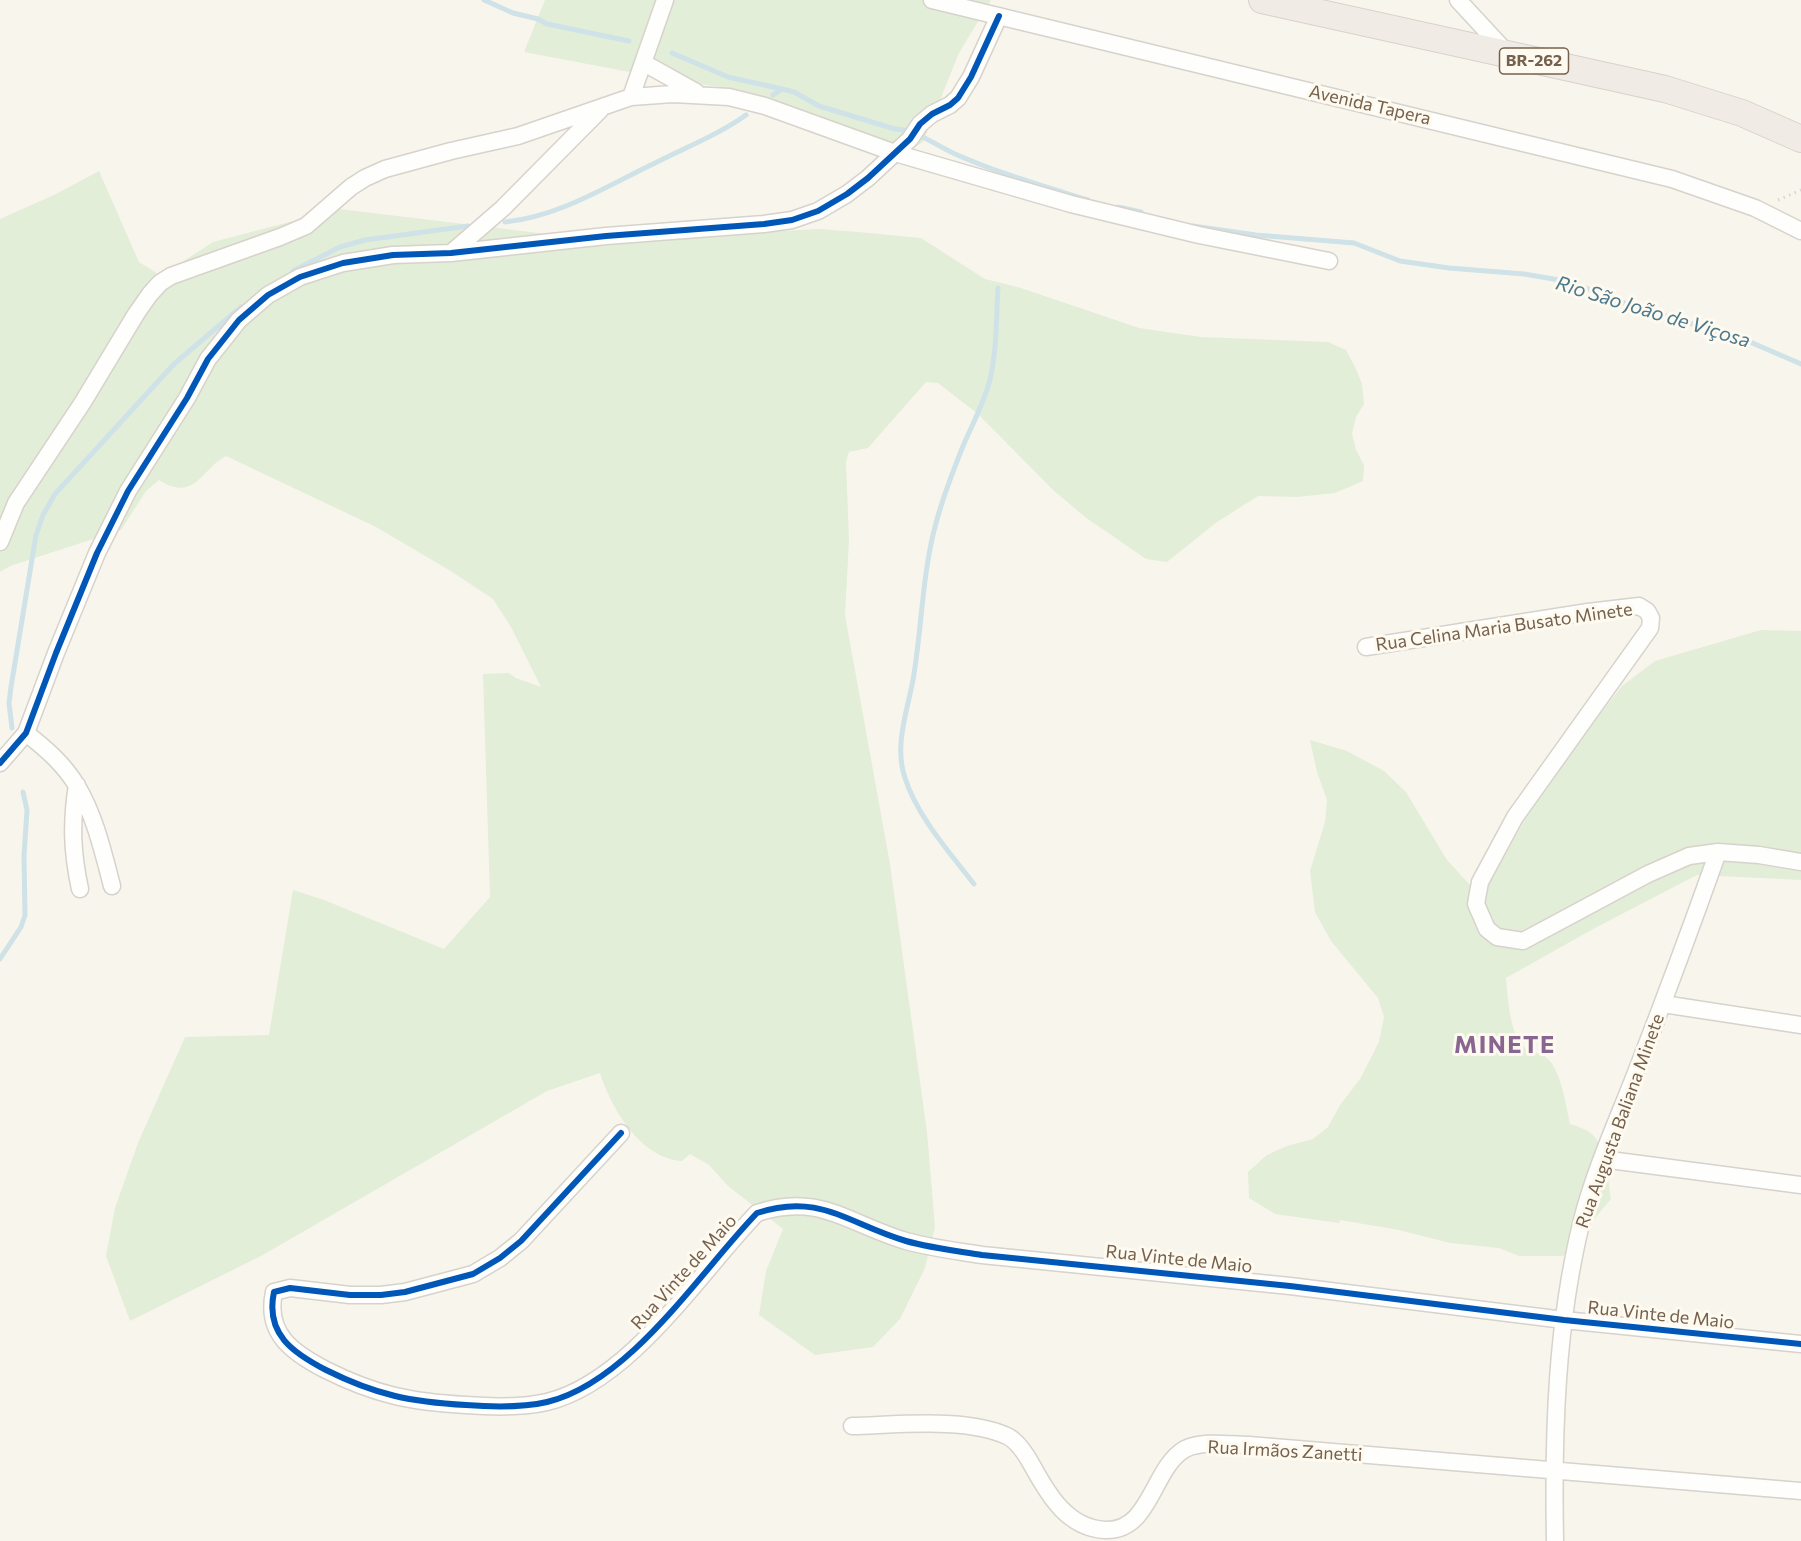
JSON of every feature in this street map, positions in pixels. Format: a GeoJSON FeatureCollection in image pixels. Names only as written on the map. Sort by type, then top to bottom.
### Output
{"type":"FeatureCollection","features":[{"type":"Feature","properties":{"kind":"highway","name":"BR-262"},"geometry":{"type":"LineString","coordinates":[[1262,0],[1665,89],[1707,100],[1801,139]]}},
{"type":"Feature","properties":{"kind":"street"},"geometry":{"type":"LineString","coordinates":[[631,97],[665,0]]}},
{"type":"Feature","properties":{"kind":"street","name":"Avenida Tapera"},"geometry":{"type":"LineString","coordinates":[[932,0],[1672,179],[1755,208],[1801,231]]}},
{"type":"Feature","properties":{"kind":"street"},"geometry":{"type":"LineString","coordinates":[[1458,0],[1509,55]]}},
{"type":"Feature","properties":{"kind":"street"},"geometry":{"type":"LineString","coordinates":[[0,763],[26,733],[73,609],[112,521],[138,475],[187,398],[208,359],[239,320],[268,295],[292,281],[344,263],[393,255],[451,254],[606,236],[736,227],[792,220],[818,211],[868,178],[910,139],[920,124],[958,98],[971,77],[999,16]]}},
{"type":"Feature","properties":{"kind":"street"},"geometry":{"type":"LineString","coordinates":[[644,63],[699,94]]}},
{"type":"Feature","properties":{"kind":"street"},"geometry":{"type":"LineString","coordinates":[[0,542],[16,502],[83,402],[136,314],[160,283],[171,276],[306,226],[351,187],[385,169],[518,136],[631,97],[699,94],[729,97],[765,106],[895,153],[982,180],[1126,218],[1329,261]]}},
{"type":"Feature","properties":{"kind":"street"},"geometry":{"type":"LineString","coordinates":[[451,254],[510,201],[603,107]]}},
{"type":"Feature","properties":{"kind":"street","name":"Rua Celina Maria Busato Minete"},"geometry":{"type":"LineString","coordinates":[[1366,647],[1640,606],[1651,618],[1650,627],[1515,817],[1480,882],[1476,904],[1487,929],[1497,937],[1523,941],[1648,874],[1689,856],[1718,852],[1759,855],[1801,862]]}},
{"type":"Feature","properties":{"kind":"street"},"geometry":{"type":"LineString","coordinates":[[26,733],[49,751],[77,785],[98,835],[112,886]]}},
{"type":"Feature","properties":{"kind":"street"},"geometry":{"type":"LineString","coordinates":[[77,785],[72,846],[80,889]]}},
{"type":"Feature","properties":{"kind":"street","name":"Rua Augusta Baliana Minete"},"geometry":{"type":"LineString","coordinates":[[1555,1541],[1554,1471],[1564,1320],[1574,1255],[1583,1216],[1602,1159],[1663,1004],[1718,852]]}},
{"type":"Feature","properties":{"kind":"street"},"geometry":{"type":"LineString","coordinates":[[1663,1004],[1801,1025]]}},
{"type":"Feature","properties":{"kind":"street","name":"Rua Vinte de Maio"},"geometry":{"type":"LineString","coordinates":[[621,1133],[521,1241],[500,1258],[473,1274],[405,1292],[381,1295],[350,1295],[291,1288],[274,1292],[272,1313],[275,1326],[283,1342],[309,1361],[347,1380],[403,1399],[424,1403],[496,1407],[547,1401],[583,1388],[615,1367],[638,1347],[757,1214],[774,1208],[802,1205],[820,1207],[906,1241],[982,1255],[1290,1286],[1564,1320],[1801,1344]]}},
{"type":"Feature","properties":{"kind":"street"},"geometry":{"type":"LineString","coordinates":[[1602,1159],[1801,1185]]}},
{"type":"Feature","properties":{"kind":"street","name":"Rua Irmãos Zanetti"},"geometry":{"type":"LineString","coordinates":[[852,1426],[956,1425],[989,1430],[1009,1436],[1025,1453],[1053,1501],[1069,1516],[1086,1526],[1106,1530],[1124,1527],[1138,1516],[1176,1456],[1187,1448],[1211,1444],[1249,1445],[1801,1491]]}},
{"type":"Feature","properties":{"kind":"green space"},"geometry":{"type":"Polygon","coordinates":[[[545,0],[991,0],[959,53],[923,142],[904,153],[755,109],[737,89],[682,82],[524,52],[545,0]]]}},
{"type":"Feature","properties":{"kind":"green space"},"geometry":{"type":"Polygon","coordinates":[[[99,171],[139,262],[174,284],[179,264],[213,242],[339,209],[547,234],[614,230],[762,232],[818,229],[921,238],[985,279],[1021,288],[1139,328],[1201,337],[1328,342],[1346,350],[1362,384],[1364,404],[1356,417],[1352,434],[1356,450],[1364,465],[1363,481],[1335,493],[1297,497],[1258,496],[1217,522],[1167,562],[1146,559],[1085,517],[1053,490],[978,414],[938,383],[926,382],[868,448],[849,452],[846,462],[849,540],[845,615],[890,864],[927,1132],[935,1227],[925,1268],[900,1319],[873,1347],[815,1355],[759,1315],[766,1271],[783,1229],[728,1186],[709,1165],[690,1154],[682,1161],[667,1158],[641,1142],[620,1116],[600,1073],[547,1091],[261,1256],[130,1321],[106,1256],[115,1208],[138,1143],[185,1037],[269,1035],[293,890],[324,900],[444,949],[490,897],[483,674],[509,673],[541,687],[511,627],[493,599],[376,527],[226,456],[197,482],[189,486],[181,488],[171,486],[159,480],[146,491],[121,530],[10,566],[0,572],[0,219],[56,194],[99,171]]]}},
{"type":"Feature","properties":{"kind":"green space"},"geometry":{"type":"Polygon","coordinates":[[[1761,630],[1801,631],[1801,880],[1697,875],[1593,929],[1506,978],[1510,1016],[1520,1043],[1526,1049],[1545,1056],[1552,1064],[1562,1089],[1570,1124],[1594,1136],[1605,1162],[1611,1199],[1563,1256],[1519,1256],[1499,1248],[1450,1243],[1399,1230],[1340,1220],[1339,1223],[1275,1214],[1249,1198],[1248,1172],[1267,1155],[1287,1146],[1313,1139],[1328,1127],[1340,1105],[1360,1079],[1379,1042],[1384,1017],[1378,998],[1331,941],[1315,912],[1310,871],[1325,822],[1327,800],[1317,772],[1310,740],[1347,751],[1384,771],[1406,792],[1447,860],[1481,897],[1563,753],[1576,744],[1622,686],[1655,661],[1761,630]]]}},
{"type":"Feature","properties":{"kind":"waterway","name":"Rio São João de Viçosa"},"geometry":{"type":"LineString","coordinates":[[484,0],[513,13],[538,19],[547,24],[629,41]]}},
{"type":"Feature","properties":{"kind":"waterway","name":"Rio São João de Viçosa"},"geometry":{"type":"LineString","coordinates":[[672,53],[728,77],[794,92],[819,106],[911,132],[955,154],[988,167],[1088,200]]}},
{"type":"Feature","properties":{"kind":"waterway","name":"Rio São João de Viçosa"},"geometry":{"type":"LineString","coordinates":[[773,95],[782,89]]}},
{"type":"Feature","properties":{"kind":"waterway"},"geometry":{"type":"LineString","coordinates":[[505,222],[545,214],[582,199],[712,135],[746,115]]}},
{"type":"Feature","properties":{"kind":"waterway","name":"Rio São João de Viçosa"},"geometry":{"type":"LineString","coordinates":[[1118,207],[1141,212]]}},
{"type":"Feature","properties":{"kind":"waterway"},"geometry":{"type":"LineString","coordinates":[[293,271],[340,247],[365,240],[468,226]]}},
{"type":"Feature","properties":{"kind":"waterway","name":"Rio São João de Viçosa"},"geometry":{"type":"LineString","coordinates":[[1193,226],[1256,235],[1354,243],[1400,261],[1449,268],[1524,274],[1571,282],[1615,300],[1750,342],[1801,364]]}},
{"type":"Feature","properties":{"kind":"waterway"},"geometry":{"type":"LineString","coordinates":[[974,884],[935,834],[917,806],[902,766],[901,741],[913,680],[931,542],[948,484],[981,407],[992,372],[998,288]]}},
{"type":"Feature","properties":{"kind":"waterway"},"geometry":{"type":"LineString","coordinates":[[12,728],[9,703],[11,687],[36,535],[43,515],[55,494],[174,364],[241,307]]}},
{"type":"Feature","properties":{"kind":"waterway"},"geometry":{"type":"LineString","coordinates":[[0,959],[21,927],[25,915],[24,856],[27,810],[23,792]]}},
{"type":"Feature","properties":{"kind":"cycle path"},"geometry":{"type":"LineString","coordinates":[[0,763],[26,733],[97,553],[128,491],[187,398],[208,359],[239,320],[268,295],[300,277],[343,263],[393,255],[451,253],[606,236],[764,224],[792,220],[818,211],[868,178],[910,139],[920,124],[958,98],[971,77],[999,16]]}},
{"type":"Feature","properties":{"kind":"cycle path"},"geometry":{"type":"LineString","coordinates":[[621,1133],[521,1241],[500,1258],[473,1274],[405,1292],[381,1295],[350,1295],[290,1288],[274,1292],[272,1307],[278,1331],[284,1340],[303,1357],[344,1379],[394,1396],[446,1404],[486,1406],[517,1406],[547,1402],[577,1391],[607,1372],[635,1349],[687,1294],[757,1213],[779,1207],[799,1206],[833,1213],[906,1241],[982,1255],[1290,1286],[1564,1320],[1801,1344]]}},
{"type":"Feature","properties":{"kind":"district","name":"MINETE"},"geometry":{"type":"Point","coordinates":[1505,1045]}}]}
